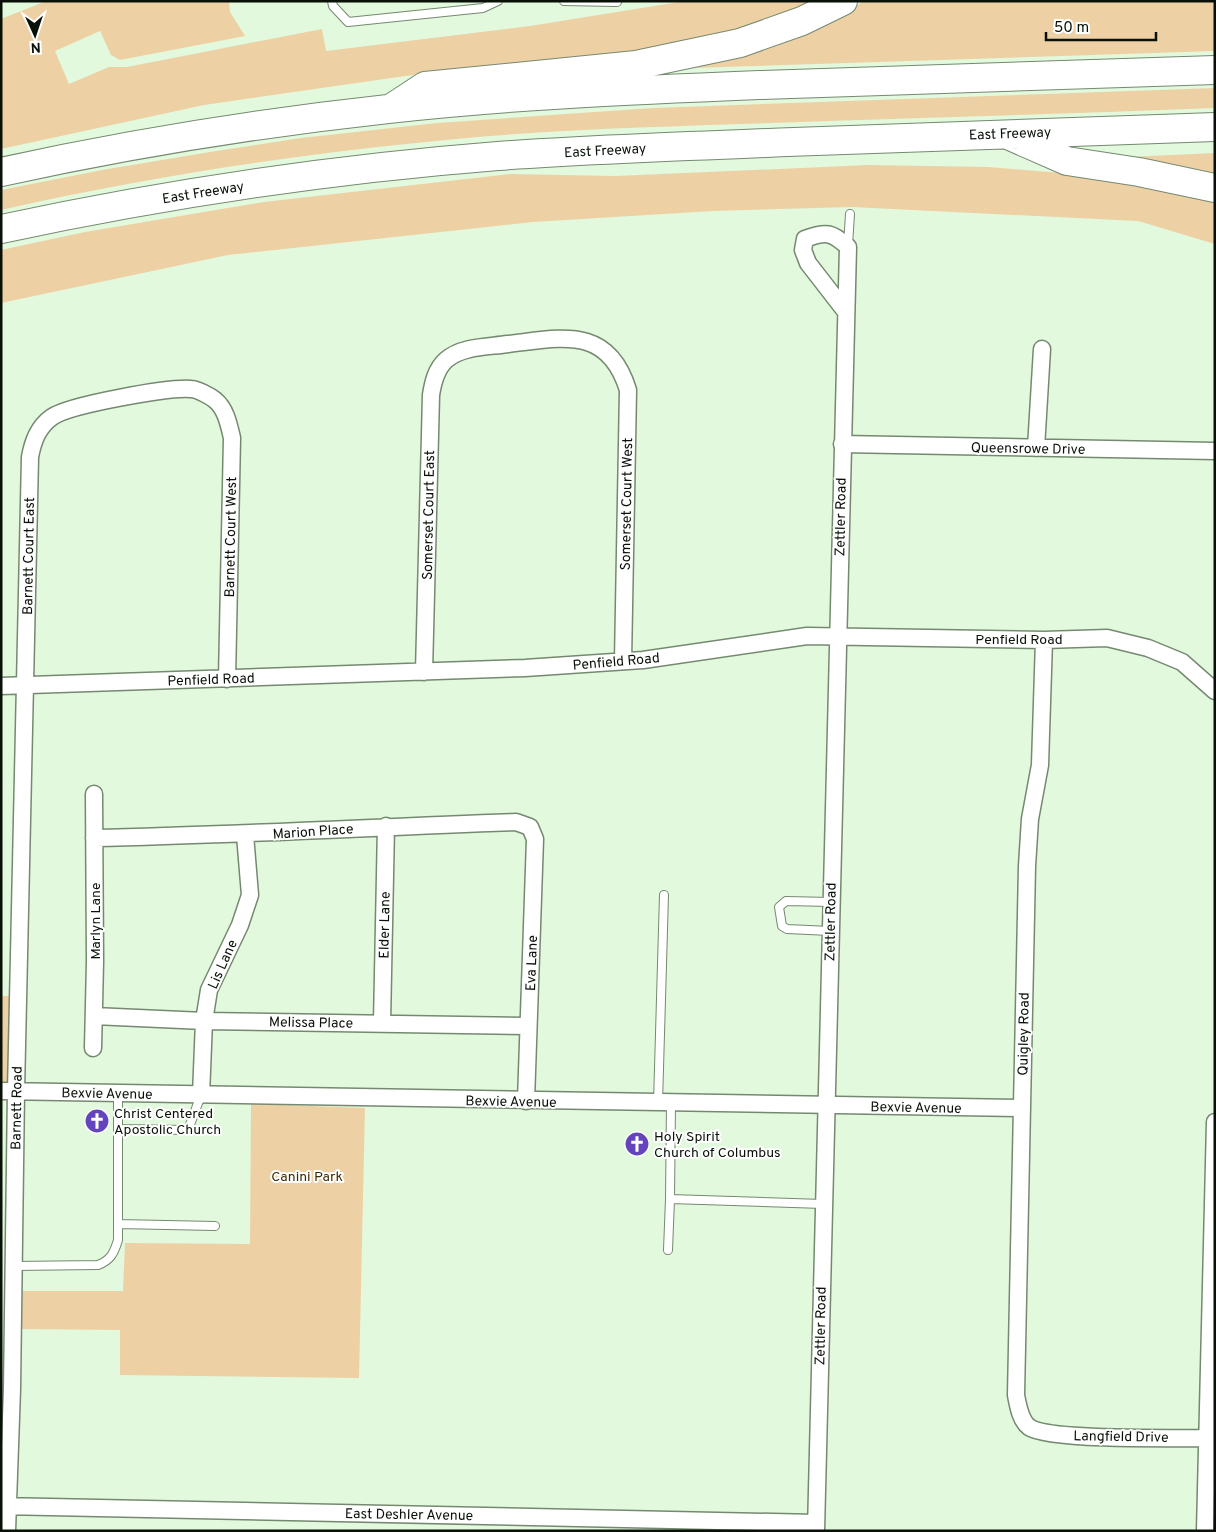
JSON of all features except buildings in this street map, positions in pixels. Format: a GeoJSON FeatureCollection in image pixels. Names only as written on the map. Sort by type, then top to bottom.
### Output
{"type":"FeatureCollection","features":[{"type":"Feature","properties":{"kind":"highway"},"geometry":{"type":"LineString","coordinates":[[391,108],[425,86],[636,64],[732,45],[802,21],[843,1]]}},
{"type":"Feature","properties":{"kind":"highway"},"geometry":{"type":"LineString","coordinates":[[1,172],[123,148],[236,129],[391,108],[611,91],[1215,70]]}},
{"type":"Feature","properties":{"kind":"highway","name":"East Freeway"},"geometry":{"type":"LineString","coordinates":[[1,230],[234,187],[443,161],[578,151],[1004,133],[1215,127]]}},
{"type":"Feature","properties":{"kind":"highway"},"geometry":{"type":"LineString","coordinates":[[1004,133],[1067,161],[1139,172],[1215,188]]}},
{"type":"Feature","properties":{"kind":"street"},"geometry":{"type":"LineString","coordinates":[[846,312],[808,263],[803,250],[805,239],[819,233],[835,234],[848,247]]}},
{"type":"Feature","properties":{"kind":"street","name":"Zettler Road"},"geometry":{"type":"LineString","coordinates":[[816,1527],[848,247]]}},
{"type":"Feature","properties":{"kind":"street","name":"Somerset Court West"},"geometry":{"type":"LineString","coordinates":[[446,361],[454,355],[472,348],[559,338],[584,340],[607,352],[617,363],[623,376],[628,404],[622,662]]}},
{"type":"Feature","properties":{"kind":"street"},"geometry":{"type":"LineString","coordinates":[[1036,448],[1042,348]]}},
{"type":"Feature","properties":{"kind":"street","name":"Somerset Court East"},"geometry":{"type":"LineString","coordinates":[[424,672],[431,395],[433,381],[446,361]]}},
{"type":"Feature","properties":{"kind":"street","name":"Barnett Court West"},"geometry":{"type":"LineString","coordinates":[[40,429],[52,417],[68,410],[168,389],[193,389],[215,400],[227,417],[232,438],[227,679]]}},
{"type":"Feature","properties":{"kind":"street","name":"Barnett Court East"},"geometry":{"type":"LineString","coordinates":[[26,686],[30,457],[33,442],[40,429]]}},
{"type":"Feature","properties":{"kind":"street","name":"Queensrowe Drive"},"geometry":{"type":"LineString","coordinates":[[842,444],[1215,451]]}},
{"type":"Feature","properties":{"kind":"street","name":"Penfield Road"},"geometry":{"type":"LineString","coordinates":[[1,686],[424,672],[622,662],[807,636],[1044,640],[1107,638],[1148,648],[1182,662],[1215,691]]}},
{"type":"Feature","properties":{"kind":"street","name":"Quigley Road"},"geometry":{"type":"LineString","coordinates":[[1028,1427],[1021,1416],[1016,1395],[1027,866],[1030,819],[1040,766],[1044,640]]}},
{"type":"Feature","properties":{"kind":"street","name":"Barnett Road"},"geometry":{"type":"LineString","coordinates":[[7,1531],[4,1506],[14,1266],[9,1091],[26,686]]}},
{"type":"Feature","properties":{"kind":"street","name":"Marlyn Lane"},"geometry":{"type":"LineString","coordinates":[[93,1048],[94,794]]}},
{"type":"Feature","properties":{"kind":"street","name":"Marion Place"},"geometry":{"type":"LineString","coordinates":[[94,838],[245,835],[386,826],[516,822],[530,827]]}},
{"type":"Feature","properties":{"kind":"street","name":"Elder Lane"},"geometry":{"type":"LineString","coordinates":[[382,1024],[386,826]]}},
{"type":"Feature","properties":{"kind":"street","name":"Eva Lane"},"geometry":{"type":"LineString","coordinates":[[526,1101],[535,839],[530,827]]}},
{"type":"Feature","properties":{"kind":"street","name":"Lis Lane"},"geometry":{"type":"LineString","coordinates":[[201,1095],[204,1021],[209,990],[240,925],[250,895],[245,835]]}},
{"type":"Feature","properties":{"kind":"street","name":"Melissa Place"},"geometry":{"type":"LineString","coordinates":[[94,1016],[204,1021],[528,1026]]}},
{"type":"Feature","properties":{"kind":"street","name":"Bexvie Avenue"},"geometry":{"type":"LineString","coordinates":[[9,1091],[1022,1108]]}},
{"type":"Feature","properties":{"kind":"street"},"geometry":{"type":"LineString","coordinates":[[1205,1531],[1211,1438],[1215,1122]]}},
{"type":"Feature","properties":{"kind":"street","name":"Langfield Drive"},"geometry":{"type":"LineString","coordinates":[[1028,1427],[1054,1435],[1211,1438]]}},
{"type":"Feature","properties":{"kind":"street","name":"East Deshler Avenue"},"geometry":{"type":"LineString","coordinates":[[4,1506],[480,1523],[816,1527]]}},
{"type":"Feature","properties":{"kind":"lane"},"geometry":{"type":"LineString","coordinates":[[332,1],[332,6],[348,22],[483,8],[498,1]]}},
{"type":"Feature","properties":{"kind":"lane"},"geometry":{"type":"LineString","coordinates":[[564,1],[617,2]]}},
{"type":"Feature","properties":{"kind":"lane"},"geometry":{"type":"LineString","coordinates":[[848,247],[850,214]]}},
{"type":"Feature","properties":{"kind":"lane"},"geometry":{"type":"LineString","coordinates":[[664,895],[664,1103],[670,1200],[668,1250]]}},
{"type":"Feature","properties":{"kind":"lane"},"geometry":{"type":"LineString","coordinates":[[830,931],[787,929],[782,926],[779,907],[786,901],[831,902]]}},
{"type":"Feature","properties":{"kind":"lane"},"geometry":{"type":"LineString","coordinates":[[14,1266],[98,1265],[106,1262],[114,1255],[118,1240],[118,1093]]}},
{"type":"Feature","properties":{"kind":"lane"},"geometry":{"type":"LineString","coordinates":[[118,1129],[188,1130],[201,1095]]}},
{"type":"Feature","properties":{"kind":"lane"},"geometry":{"type":"LineString","coordinates":[[670,1200],[823,1204]]}},
{"type":"Feature","properties":{"kind":"lane"},"geometry":{"type":"LineString","coordinates":[[118,1224],[215,1226]]}},
{"type":"Feature","properties":{"kind":"green space"},"geometry":{"type":"Polygon","coordinates":[[[46,1],[229,1],[230,12],[245,36],[120,60],[111,55],[100,31],[55,51],[69,84],[109,67],[127,67],[322,29],[326,51],[530,26],[685,1],[817,1],[732,33],[638,51],[454,69],[204,105],[1,149],[1,19],[46,1]]]}},
{"type":"Feature","properties":{"kind":"green space"},"geometry":{"type":"Polygon","coordinates":[[[864,1],[1215,1],[1215,51],[693,68],[692,64],[839,16],[864,1]]]}},
{"type":"Feature","properties":{"kind":"green space"},"geometry":{"type":"Polygon","coordinates":[[[1215,88],[1215,108],[633,128],[451,139],[322,154],[193,173],[65,196],[1,210],[1,190],[102,170],[216,151],[301,138],[437,123],[653,108],[1215,88]]]}},
{"type":"Feature","properties":{"kind":"green space"},"geometry":{"type":"Polygon","coordinates":[[[1215,153],[1215,183],[1127,157],[1215,153]]]}},
{"type":"Feature","properties":{"kind":"green space"},"geometry":{"type":"Polygon","coordinates":[[[868,165],[989,167],[1061,173],[1130,181],[1215,200],[1215,244],[1138,221],[852,207],[713,211],[533,222],[228,255],[1,303],[1,250],[85,232],[264,202],[511,174],[616,176],[868,165]]]}},
{"type":"Feature","properties":{"kind":"green space"},"geometry":{"type":"Polygon","coordinates":[[[1,996],[12,996],[11,1074],[6,1083],[1,1085],[1,996]]]}},
{"type":"Feature","properties":{"kind":"green space","name":"Canini Park"},"geometry":{"type":"Polygon","coordinates":[[[251,1104],[365,1108],[359,1378],[120,1375],[120,1330],[20,1329],[20,1291],[123,1291],[125,1243],[250,1244],[251,1104]]]}},
{"type":"Feature","properties":{"kind":"place","name":"Christ Centered Apostolic Church"},"geometry":{"type":"Point","coordinates":[97,1121]}},
{"type":"Feature","properties":{"kind":"place","name":"Holy Spirit Church of Columbus"},"geometry":{"type":"Point","coordinates":[637,1144]}}]}
